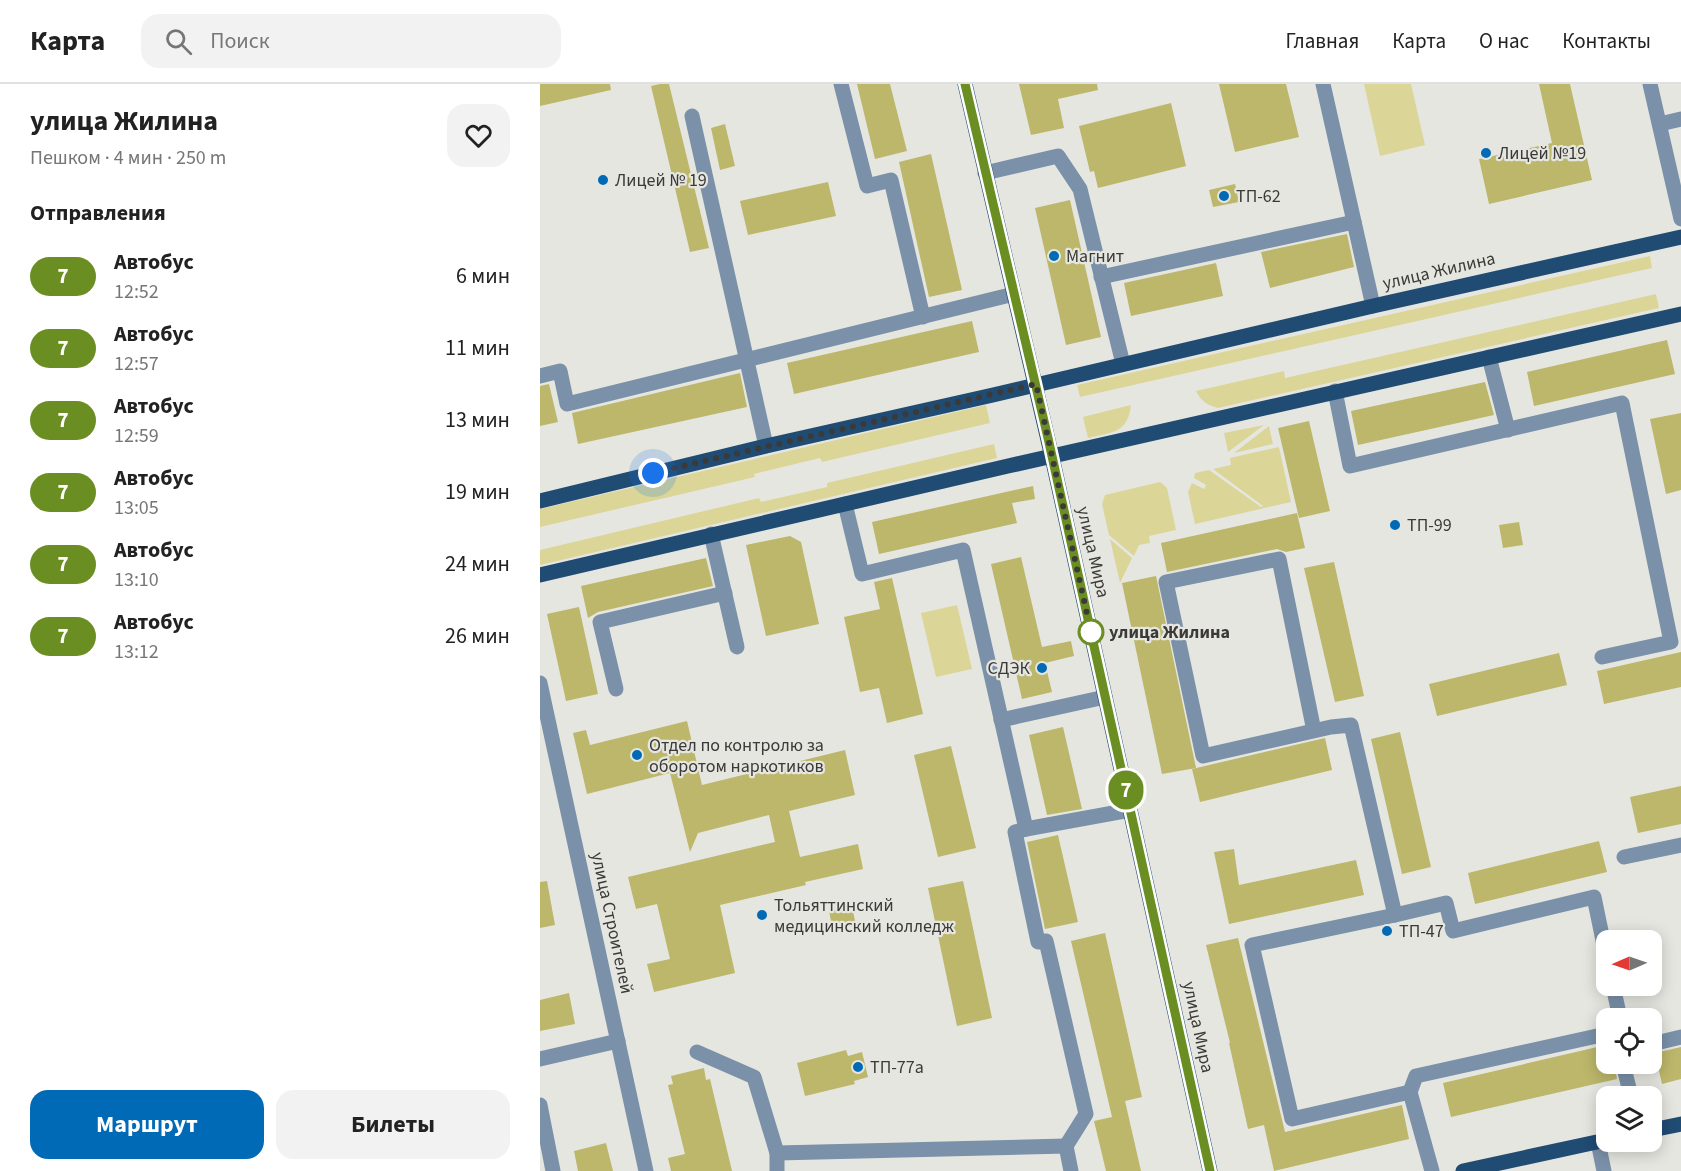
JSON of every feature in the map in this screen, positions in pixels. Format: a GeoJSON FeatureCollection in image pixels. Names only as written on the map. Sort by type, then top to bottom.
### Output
{"type":"FeatureCollection","features":[{"type":"Feature","properties":{"kind":"main road","name":"улица Мира"},"geometry":{"type":"LineString","coordinates":[[965,84],[1036,384],[1210,1171]]}},
{"type":"Feature","properties":{"kind":"main road","name":"улица Жилина"},"geometry":{"type":"LineString","coordinates":[[540,501],[766,446],[1681,237]]}},
{"type":"Feature","properties":{"kind":"main road"},"geometry":{"type":"LineString","coordinates":[[540,575],[711,534],[1681,314]]}},
{"type":"Feature","properties":{"kind":"main road"},"geometry":{"type":"LineString","coordinates":[[1662,1128],[1681,1124]]}},
{"type":"Feature","properties":{"kind":"main road"},"geometry":{"type":"LineString","coordinates":[[1468,1171],[1596,1142]]}},
{"type":"Feature","properties":{"kind":"street"},"geometry":{"type":"LineString","coordinates":[[841,84],[867,186],[891,180],[923,316]]}},
{"type":"Feature","properties":{"kind":"street"},"geometry":{"type":"LineString","coordinates":[[1323,84],[1373,306]]}},
{"type":"Feature","properties":{"kind":"street"},"geometry":{"type":"LineString","coordinates":[[1650,84],[1681,219]]}},
{"type":"Feature","properties":{"kind":"street"},"geometry":{"type":"LineString","coordinates":[[692,116],[766,446]]}},
{"type":"Feature","properties":{"kind":"street"},"geometry":{"type":"LineString","coordinates":[[1660,124],[1681,119]]}},
{"type":"Feature","properties":{"kind":"street"},"geometry":{"type":"LineString","coordinates":[[986,173],[1058,156],[1080,189],[1123,364]]}},
{"type":"Feature","properties":{"kind":"street"},"geometry":{"type":"LineString","coordinates":[[1101,277],[1354,222]]}},
{"type":"Feature","properties":{"kind":"street"},"geometry":{"type":"LineString","coordinates":[[540,375],[560,371],[567,404],[1014,294]]}},
{"type":"Feature","properties":{"kind":"street"},"geometry":{"type":"LineString","coordinates":[[1489,357],[1508,429]]}},
{"type":"Feature","properties":{"kind":"street"},"geometry":{"type":"LineString","coordinates":[[1335,392],[1350,466],[1622,403],[1671,642],[1602,657]]}},
{"type":"Feature","properties":{"kind":"street"},"geometry":{"type":"LineString","coordinates":[[846,504],[862,574],[963,550],[1026,829]]}},
{"type":"Feature","properties":{"kind":"street"},"geometry":{"type":"LineString","coordinates":[[711,534],[737,646]]}},
{"type":"Feature","properties":{"kind":"street"},"geometry":{"type":"LineString","coordinates":[[1314,731],[1279,560],[1166,582],[1203,756],[1314,731],[1331,727],[1351,725],[1395,915]]}},
{"type":"Feature","properties":{"kind":"street"},"geometry":{"type":"LineString","coordinates":[[616,689],[600,622],[725,593]]}},
{"type":"Feature","properties":{"kind":"street","name":"улица Строителей"},"geometry":{"type":"LineString","coordinates":[[540,683],[646,1171]]}},
{"type":"Feature","properties":{"kind":"street"},"geometry":{"type":"LineString","coordinates":[[1001,720],[1106,697]]}},
{"type":"Feature","properties":{"kind":"street"},"geometry":{"type":"LineString","coordinates":[[1071,1171],[1066,1146],[1086,1114],[1046,941],[1038,942],[1014,832],[1130,810]]}},
{"type":"Feature","properties":{"kind":"street"},"geometry":{"type":"LineString","coordinates":[[1624,857],[1681,845]]}},
{"type":"Feature","properties":{"kind":"street"},"geometry":{"type":"LineString","coordinates":[[1410,1092],[1292,1119],[1252,945],[1446,903],[1454,931],[1594,897],[1601,930]]}},
{"type":"Feature","properties":{"kind":"street"},"geometry":{"type":"LineString","coordinates":[[1432,1171],[1410,1092],[1416,1076],[1596,1036]]}},
{"type":"Feature","properties":{"kind":"street"},"geometry":{"type":"LineString","coordinates":[[1662,1042],[1681,1037]]}},
{"type":"Feature","properties":{"kind":"street"},"geometry":{"type":"LineString","coordinates":[[540,1059],[618,1041]]}},
{"type":"Feature","properties":{"kind":"street"},"geometry":{"type":"LineString","coordinates":[[697,1052],[754,1070],[777,1153],[777,1171]]}},
{"type":"Feature","properties":{"kind":"street"},"geometry":{"type":"LineString","coordinates":[[540,1106],[553,1171]]}},
{"type":"Feature","properties":{"kind":"street"},"geometry":{"type":"LineString","coordinates":[[777,1153],[1066,1146]]}},
{"type":"Feature","properties":{"kind":"street"},"geometry":{"type":"LineString","coordinates":[[1603,1152],[1604,1171]]}},
{"type":"Feature","properties":{"kind":"shaded area"},"geometry":{"type":"Polygon","coordinates":[[[1364,84],[1411,84],[1425,145],[1380,156],[1364,84]]]}},
{"type":"Feature","properties":{"kind":"shaded area"},"geometry":{"type":"Polygon","coordinates":[[[1650,256],[1652,268],[1080,397],[1077,385],[1650,256]]]}},
{"type":"Feature","properties":{"kind":"shaded area"},"geometry":{"type":"Polygon","coordinates":[[[1656,294],[1659,308],[1218,408],[1205,402],[1196,391],[1284,371],[1285,378],[1656,294]]]}},
{"type":"Feature","properties":{"kind":"shaded area"},"geometry":{"type":"Polygon","coordinates":[[[986,405],[990,423],[822,462],[820,458],[754,474],[755,477],[540,527],[540,509],[986,405]]]}},
{"type":"Feature","properties":{"kind":"shaded area"},"geometry":{"type":"Polygon","coordinates":[[[1131,405],[1126,422],[1122,427],[1111,433],[1088,438],[1083,417],[1131,405]]]}},
{"type":"Feature","properties":{"kind":"shaded area"},"geometry":{"type":"Polygon","coordinates":[[[1264,425],[1228,452],[1224,433],[1264,425]]]}},
{"type":"Feature","properties":{"kind":"shaded area"},"geometry":{"type":"Polygon","coordinates":[[[1269,426],[1273,444],[1234,453],[1269,426]]]}},
{"type":"Feature","properties":{"kind":"shaded area"},"geometry":{"type":"Polygon","coordinates":[[[994,444],[997,458],[540,565],[540,550],[759,498],[761,502],[827,487],[827,483],[994,444]]]}},
{"type":"Feature","properties":{"kind":"shaded area"},"geometry":{"type":"Polygon","coordinates":[[[1279,447],[1291,502],[1195,524],[1188,492],[1192,483],[1204,489],[1206,485],[1194,478],[1195,473],[1209,470],[1261,507],[1263,506],[1213,469],[1231,465],[1230,458],[1279,447]]]}},
{"type":"Feature","properties":{"kind":"shaded area"},"geometry":{"type":"Polygon","coordinates":[[[1160,482],[1167,488],[1176,530],[1149,536],[1150,543],[1139,545],[1134,556],[1109,535],[1102,504],[1105,495],[1160,482]]]}},
{"type":"Feature","properties":{"kind":"shaded area"},"geometry":{"type":"Polygon","coordinates":[[[1110,539],[1132,558],[1120,583],[1110,539]]]}},
{"type":"Feature","properties":{"kind":"shaded area"},"geometry":{"type":"Polygon","coordinates":[[[957,605],[972,669],[936,677],[921,613],[957,605]]]}},
{"type":"Feature","properties":{"kind":"building"},"geometry":{"type":"Polygon","coordinates":[[[540,84],[610,84],[611,90],[540,106],[540,84]]]}},
{"type":"Feature","properties":{"kind":"building"},"geometry":{"type":"Polygon","coordinates":[[[669,84],[709,248],[690,252],[651,86],[669,84]]]}},
{"type":"Feature","properties":{"kind":"building"},"geometry":{"type":"Polygon","coordinates":[[[857,84],[890,84],[907,151],[875,159],[857,84]]]}},
{"type":"Feature","properties":{"kind":"building"},"geometry":{"type":"Polygon","coordinates":[[[1019,84],[1097,84],[1098,90],[1058,99],[1064,128],[1031,135],[1019,84]]]}},
{"type":"Feature","properties":{"kind":"building"},"geometry":{"type":"Polygon","coordinates":[[[1219,84],[1286,84],[1299,137],[1235,152],[1219,84]]]}},
{"type":"Feature","properties":{"kind":"building"},"geometry":{"type":"Polygon","coordinates":[[[1539,84],[1570,84],[1592,180],[1489,204],[1479,159],[1552,143],[1539,84]]]}},
{"type":"Feature","properties":{"kind":"building"},"geometry":{"type":"Polygon","coordinates":[[[1171,103],[1186,166],[1098,188],[1094,171],[1090,172],[1079,126],[1171,103]]]}},
{"type":"Feature","properties":{"kind":"building"},"geometry":{"type":"Polygon","coordinates":[[[725,124],[735,166],[720,170],[711,128],[725,124]]]}},
{"type":"Feature","properties":{"kind":"building"},"geometry":{"type":"Polygon","coordinates":[[[931,154],[962,290],[929,297],[899,162],[931,154]]]}},
{"type":"Feature","properties":{"kind":"building"},"geometry":{"type":"Polygon","coordinates":[[[828,182],[836,216],[748,235],[740,201],[828,182]]]}},
{"type":"Feature","properties":{"kind":"building","name":"ТП-62"},"geometry":{"type":"Polygon","coordinates":[[[1235,184],[1239,202],[1213,207],[1209,190],[1235,184]]]}},
{"type":"Feature","properties":{"kind":"building"},"geometry":{"type":"Polygon","coordinates":[[[1070,200],[1101,337],[1066,345],[1035,208],[1070,200]]]}},
{"type":"Feature","properties":{"kind":"building"},"geometry":{"type":"Polygon","coordinates":[[[1347,234],[1354,267],[1270,288],[1261,252],[1347,234]]]}},
{"type":"Feature","properties":{"kind":"building"},"geometry":{"type":"Polygon","coordinates":[[[1216,263],[1223,296],[1131,316],[1124,283],[1216,263]]]}},
{"type":"Feature","properties":{"kind":"building"},"geometry":{"type":"Polygon","coordinates":[[[972,321],[979,352],[794,394],[787,363],[972,321]]]}},
{"type":"Feature","properties":{"kind":"building"},"geometry":{"type":"Polygon","coordinates":[[[1667,340],[1675,374],[1534,406],[1527,372],[1667,340]]]}},
{"type":"Feature","properties":{"kind":"building"},"geometry":{"type":"Polygon","coordinates":[[[740,373],[747,407],[578,444],[572,413],[740,373]]]}},
{"type":"Feature","properties":{"kind":"building"},"geometry":{"type":"Polygon","coordinates":[[[1485,382],[1494,415],[1358,445],[1351,411],[1485,382]]]}},
{"type":"Feature","properties":{"kind":"building"},"geometry":{"type":"Polygon","coordinates":[[[549,384],[558,422],[540,426],[540,386],[549,384]]]}},
{"type":"Feature","properties":{"kind":"building"},"geometry":{"type":"Polygon","coordinates":[[[1681,413],[1681,490],[1666,494],[1650,419],[1681,413]]]}},
{"type":"Feature","properties":{"kind":"building"},"geometry":{"type":"Polygon","coordinates":[[[1309,421],[1330,511],[1299,518],[1278,428],[1309,421]]]}},
{"type":"Feature","properties":{"kind":"building"},"geometry":{"type":"Polygon","coordinates":[[[1033,486],[1035,499],[1012,503],[1017,523],[879,554],[872,522],[1033,486]]]}},
{"type":"Feature","properties":{"kind":"building"},"geometry":{"type":"Polygon","coordinates":[[[1297,513],[1305,548],[1286,552],[1277,549],[1167,572],[1161,543],[1297,513]]]}},
{"type":"Feature","properties":{"kind":"building"},"geometry":{"type":"Polygon","coordinates":[[[1519,522],[1523,545],[1503,548],[1499,525],[1519,522]]]}},
{"type":"Feature","properties":{"kind":"building"},"geometry":{"type":"Polygon","coordinates":[[[790,536],[801,542],[819,624],[766,636],[746,545],[790,536]]]}},
{"type":"Feature","properties":{"kind":"building"},"geometry":{"type":"Polygon","coordinates":[[[1021,557],[1042,647],[1071,641],[1074,656],[1045,663],[1052,692],[1022,699],[991,564],[1021,557]]]}},
{"type":"Feature","properties":{"kind":"building"},"geometry":{"type":"Polygon","coordinates":[[[706,558],[713,586],[598,612],[588,618],[581,586],[706,558]]]}},
{"type":"Feature","properties":{"kind":"building"},"geometry":{"type":"Polygon","coordinates":[[[1334,562],[1364,696],[1335,702],[1304,568],[1334,562]]]}},
{"type":"Feature","properties":{"kind":"building"},"geometry":{"type":"Polygon","coordinates":[[[1156,576],[1196,768],[1162,774],[1122,583],[1156,576]]]}},
{"type":"Feature","properties":{"kind":"building"},"geometry":{"type":"Polygon","coordinates":[[[892,578],[923,714],[887,723],[879,688],[860,692],[844,617],[880,609],[874,582],[892,578]]]}},
{"type":"Feature","properties":{"kind":"building"},"geometry":{"type":"Polygon","coordinates":[[[579,607],[598,694],[566,701],[547,614],[579,607]]]}},
{"type":"Feature","properties":{"kind":"building"},"geometry":{"type":"Polygon","coordinates":[[[1681,652],[1681,687],[1604,704],[1597,671],[1681,652]]]}},
{"type":"Feature","properties":{"kind":"building"},"geometry":{"type":"Polygon","coordinates":[[[1559,653],[1567,685],[1437,716],[1429,684],[1559,653]]]}},
{"type":"Feature","properties":{"kind":"building"},"geometry":{"type":"Polygon","coordinates":[[[687,721],[702,785],[845,750],[855,795],[789,811],[800,857],[858,844],[863,869],[720,905],[735,973],[654,992],[647,964],[670,959],[657,904],[636,909],[628,877],[775,842],[769,815],[698,833],[690,852],[670,773],[587,794],[573,733],[586,730],[590,745],[687,721]]]}},
{"type":"Feature","properties":{"kind":"building"},"geometry":{"type":"Polygon","coordinates":[[[1063,727],[1082,809],[1047,815],[1029,735],[1063,727]]]}},
{"type":"Feature","properties":{"kind":"building"},"geometry":{"type":"Polygon","coordinates":[[[1400,732],[1431,867],[1402,874],[1371,739],[1400,732]]]}},
{"type":"Feature","properties":{"kind":"building"},"geometry":{"type":"Polygon","coordinates":[[[1325,738],[1332,770],[1200,802],[1192,769],[1325,738]]]}},
{"type":"Feature","properties":{"kind":"building"},"geometry":{"type":"Polygon","coordinates":[[[951,746],[976,848],[938,857],[914,755],[951,746]]]}},
{"type":"Feature","properties":{"kind":"building"},"geometry":{"type":"Polygon","coordinates":[[[1681,786],[1681,824],[1638,833],[1630,797],[1681,786]]]}},
{"type":"Feature","properties":{"kind":"building"},"geometry":{"type":"Polygon","coordinates":[[[1058,835],[1078,922],[1045,929],[1027,842],[1058,835]]]}},
{"type":"Feature","properties":{"kind":"building"},"geometry":{"type":"Polygon","coordinates":[[[1599,841],[1607,872],[1475,904],[1468,873],[1599,841]]]}},
{"type":"Feature","properties":{"kind":"building"},"geometry":{"type":"Polygon","coordinates":[[[1234,849],[1239,885],[1356,860],[1364,895],[1229,924],[1214,852],[1234,849]]]}},
{"type":"Feature","properties":{"kind":"building"},"geometry":{"type":"Polygon","coordinates":[[[547,881],[555,925],[540,928],[540,882],[547,881]]]}},
{"type":"Feature","properties":{"kind":"building"},"geometry":{"type":"Polygon","coordinates":[[[963,881],[992,1018],[957,1026],[928,888],[963,881]]]}},
{"type":"Feature","properties":{"kind":"building"},"geometry":{"type":"Polygon","coordinates":[[[852,906],[855,921],[832,926],[829,911],[852,906]]]}},
{"type":"Feature","properties":{"kind":"building"},"geometry":{"type":"Polygon","coordinates":[[[1105,933],[1142,1097],[1125,1101],[1141,1171],[1106,1171],[1094,1121],[1112,1117],[1071,941],[1105,933]]]}},
{"type":"Feature","properties":{"kind":"building"},"geometry":{"type":"Polygon","coordinates":[[[1238,938],[1285,1132],[1402,1105],[1409,1139],[1274,1171],[1264,1125],[1248,1129],[1206,945],[1238,938]]]}},
{"type":"Feature","properties":{"kind":"building"},"geometry":{"type":"Polygon","coordinates":[[[569,993],[575,1024],[540,1031],[540,1000],[569,993]]]}},
{"type":"Feature","properties":{"kind":"building"},"geometry":{"type":"Polygon","coordinates":[[[1596,1047],[1596,1074],[1616,1074],[1617,1079],[1451,1117],[1443,1083],[1596,1047]]]}},
{"type":"Feature","properties":{"kind":"building"},"geometry":{"type":"Polygon","coordinates":[[[1681,1047],[1681,1079],[1662,1084],[1660,1074],[1662,1074],[1662,1051],[1681,1047]]]}},
{"type":"Feature","properties":{"kind":"building"},"geometry":{"type":"Polygon","coordinates":[[[846,1050],[848,1056],[862,1052],[868,1077],[854,1081],[855,1084],[805,1096],[797,1063],[846,1050]]]}},
{"type":"Feature","properties":{"kind":"building"},"geometry":{"type":"Polygon","coordinates":[[[704,1068],[706,1080],[710,1079],[732,1171],[671,1171],[668,1158],[685,1154],[668,1085],[673,1084],[671,1076],[704,1068]]]}},
{"type":"Feature","properties":{"kind":"building"},"geometry":{"type":"Polygon","coordinates":[[[606,1143],[613,1171],[578,1171],[574,1151],[606,1143]]]}},
{"type":"Feature","properties":{"kind":"bus line","name":"7"},"geometry":{"type":"LineString","coordinates":[[965,84],[1048,438],[1210,1171]]}},
{"type":"Feature","properties":{"kind":"place","name":"Лицей №19"},"geometry":{"type":"Point","coordinates":[1486,153]}},
{"type":"Feature","properties":{"kind":"place","name":"Лицей № 19"},"geometry":{"type":"Point","coordinates":[603,180]}},
{"type":"Feature","properties":{"kind":"place","name":"ТП-62"},"geometry":{"type":"Point","coordinates":[1224,196]}},
{"type":"Feature","properties":{"kind":"place","name":"Магнит"},"geometry":{"type":"Point","coordinates":[1054,256]}},
{"type":"Feature","properties":{"kind":"place","name":"ТП-99"},"geometry":{"type":"Point","coordinates":[1395,525]}},
{"type":"Feature","properties":{"kind":"place","name":"улица Жилина"},"geometry":{"type":"Point","coordinates":[1091,632]}},
{"type":"Feature","properties":{"kind":"place","name":"СДЭК"},"geometry":{"type":"Point","coordinates":[1042,668]}},
{"type":"Feature","properties":{"kind":"place","name":"Отдел по контролю за оборотом наркотиков"},"geometry":{"type":"Point","coordinates":[637,755]}},
{"type":"Feature","properties":{"kind":"place","name":"Тольяттинский медицинский колледж"},"geometry":{"type":"Point","coordinates":[762,915]}},
{"type":"Feature","properties":{"kind":"place","name":"ТП-47"},"geometry":{"type":"Point","coordinates":[1387,931]}},
{"type":"Feature","properties":{"kind":"place","name":"ТП-77а"},"geometry":{"type":"Point","coordinates":[858,1067]}},
{"type":"Feature","properties":{"kind":"route"},"geometry":{"type":"LineString","coordinates":[[653,473],[1036,384],[1091,632]]}}]}
